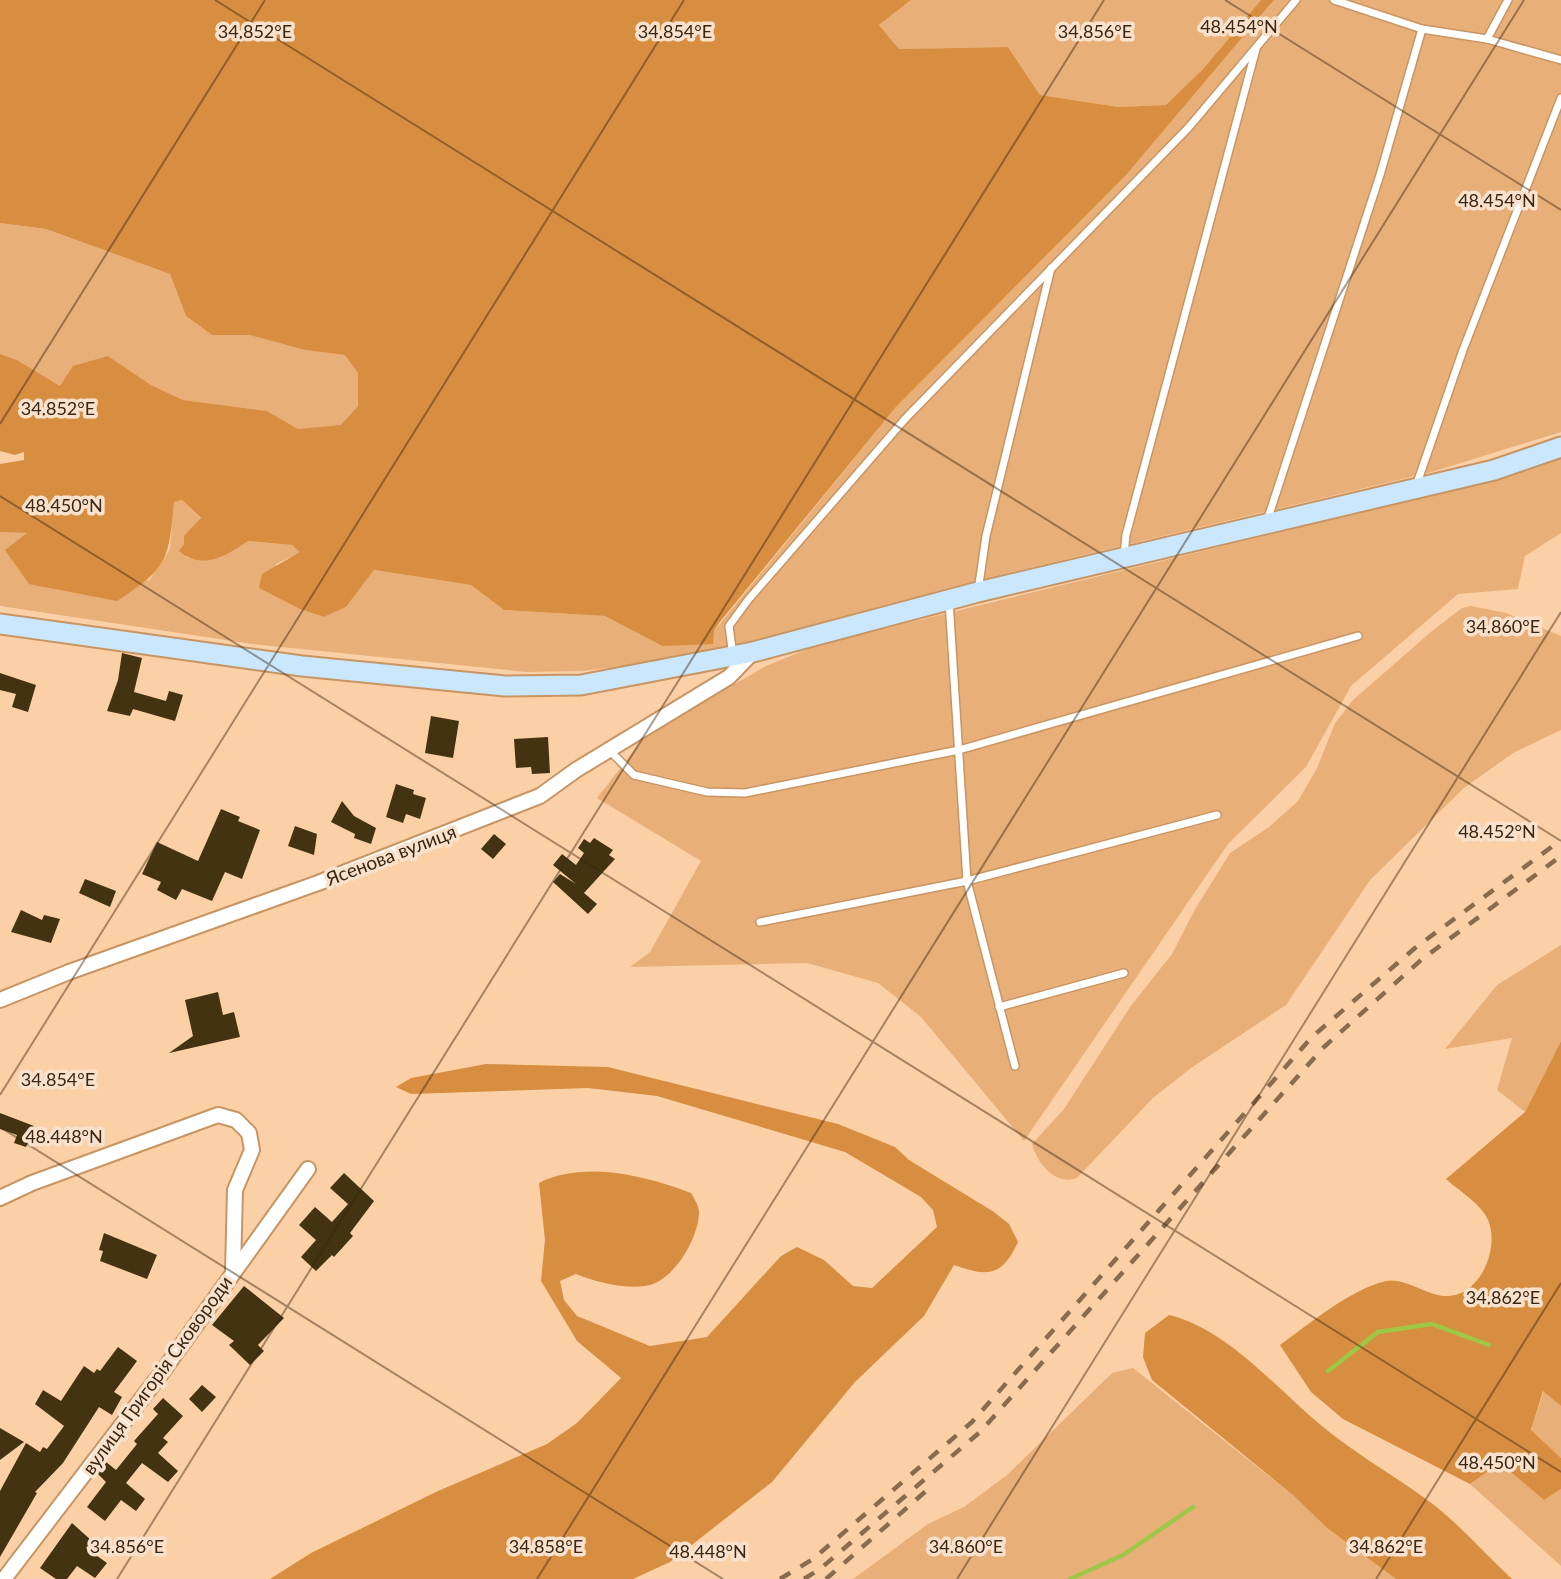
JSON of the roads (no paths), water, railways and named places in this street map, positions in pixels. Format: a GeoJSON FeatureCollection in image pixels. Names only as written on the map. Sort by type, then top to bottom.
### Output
{"type":"FeatureCollection","features":[{"type":"Feature","properties":{"kind":"street"},"geometry":{"type":"LineString","coordinates":[[0,624],[302,666],[505,685],[581,685],[753,652],[978,592],[1494,470],[1561,447]]}},
{"type":"Feature","properties":{"kind":"street","name":"Ясенова вулиця"},"geometry":{"type":"LineString","coordinates":[[0,1000],[69,972],[318,883],[540,796],[729,677],[753,652]]}},
{"type":"Feature","properties":{"kind":"street"},"geometry":{"type":"LineString","coordinates":[[0,1198],[32,1182],[218,1115],[236,1120],[249,1133],[252,1150],[235,1190],[233,1270]]}},
{"type":"Feature","properties":{"kind":"street","name":"вулиця Григорія Сковороди"},"geometry":{"type":"LineString","coordinates":[[4,1579],[163,1371],[233,1270],[309,1169]]}},
{"type":"Feature","properties":{"kind":"lane"},"geometry":{"type":"LineString","coordinates":[[733,656],[729,626],[748,600],[905,419],[1189,127],[1296,0]]}},
{"type":"Feature","properties":{"kind":"lane"},"geometry":{"type":"LineString","coordinates":[[1334,0],[1422,29],[1487,39],[1561,60]]}},
{"type":"Feature","properties":{"kind":"lane"},"geometry":{"type":"LineString","coordinates":[[1487,39],[1508,0]]}},
{"type":"Feature","properties":{"kind":"lane"},"geometry":{"type":"LineString","coordinates":[[1267,522],[1380,175],[1422,29]]}},
{"type":"Feature","properties":{"kind":"lane"},"geometry":{"type":"LineString","coordinates":[[1124,559],[1126,535],[1257,46]]}},
{"type":"Feature","properties":{"kind":"lane"},"geometry":{"type":"LineString","coordinates":[[1414,490],[1463,350],[1561,98]]}},
{"type":"Feature","properties":{"kind":"lane"},"geometry":{"type":"LineString","coordinates":[[978,592],[986,536],[1051,267]]}},
{"type":"Feature","properties":{"kind":"lane"},"geometry":{"type":"LineString","coordinates":[[949,600],[967,881],[1015,1066]]}},
{"type":"Feature","properties":{"kind":"lane"},"geometry":{"type":"LineString","coordinates":[[610,751],[634,775],[707,792],[745,793],[959,750],[1358,636]]}},
{"type":"Feature","properties":{"kind":"lane"},"geometry":{"type":"LineString","coordinates":[[760,922],[967,881],[1217,816]]}},
{"type":"Feature","properties":{"kind":"lane"},"geometry":{"type":"LineString","coordinates":[[999,1007],[1124,973]]}},
{"type":"Feature","properties":{"kind":"waterway"},"geometry":{"type":"LineString","coordinates":[[1328,1371],[1378,1332],[1432,1324],[1489,1345]]}},
{"type":"Feature","properties":{"kind":"waterway"},"geometry":{"type":"LineString","coordinates":[[1070,1579],[1123,1555],[1193,1507]]}},
{"type":"Feature","properties":{"kind":"railway"},"geometry":{"type":"LineString","coordinates":[[780,1579],[813,1559],[972,1422],[1312,1037],[1415,948],[1561,840]]}},
{"type":"Feature","properties":{"kind":"railway"},"geometry":{"type":"LineString","coordinates":[[804,1579],[820,1569],[980,1432],[1324,1047],[1421,960],[1561,856]]}},
{"type":"Feature","properties":{"kind":"railway"},"geometry":{"type":"LineString","coordinates":[[826,1579],[926,1491]]}}]}
